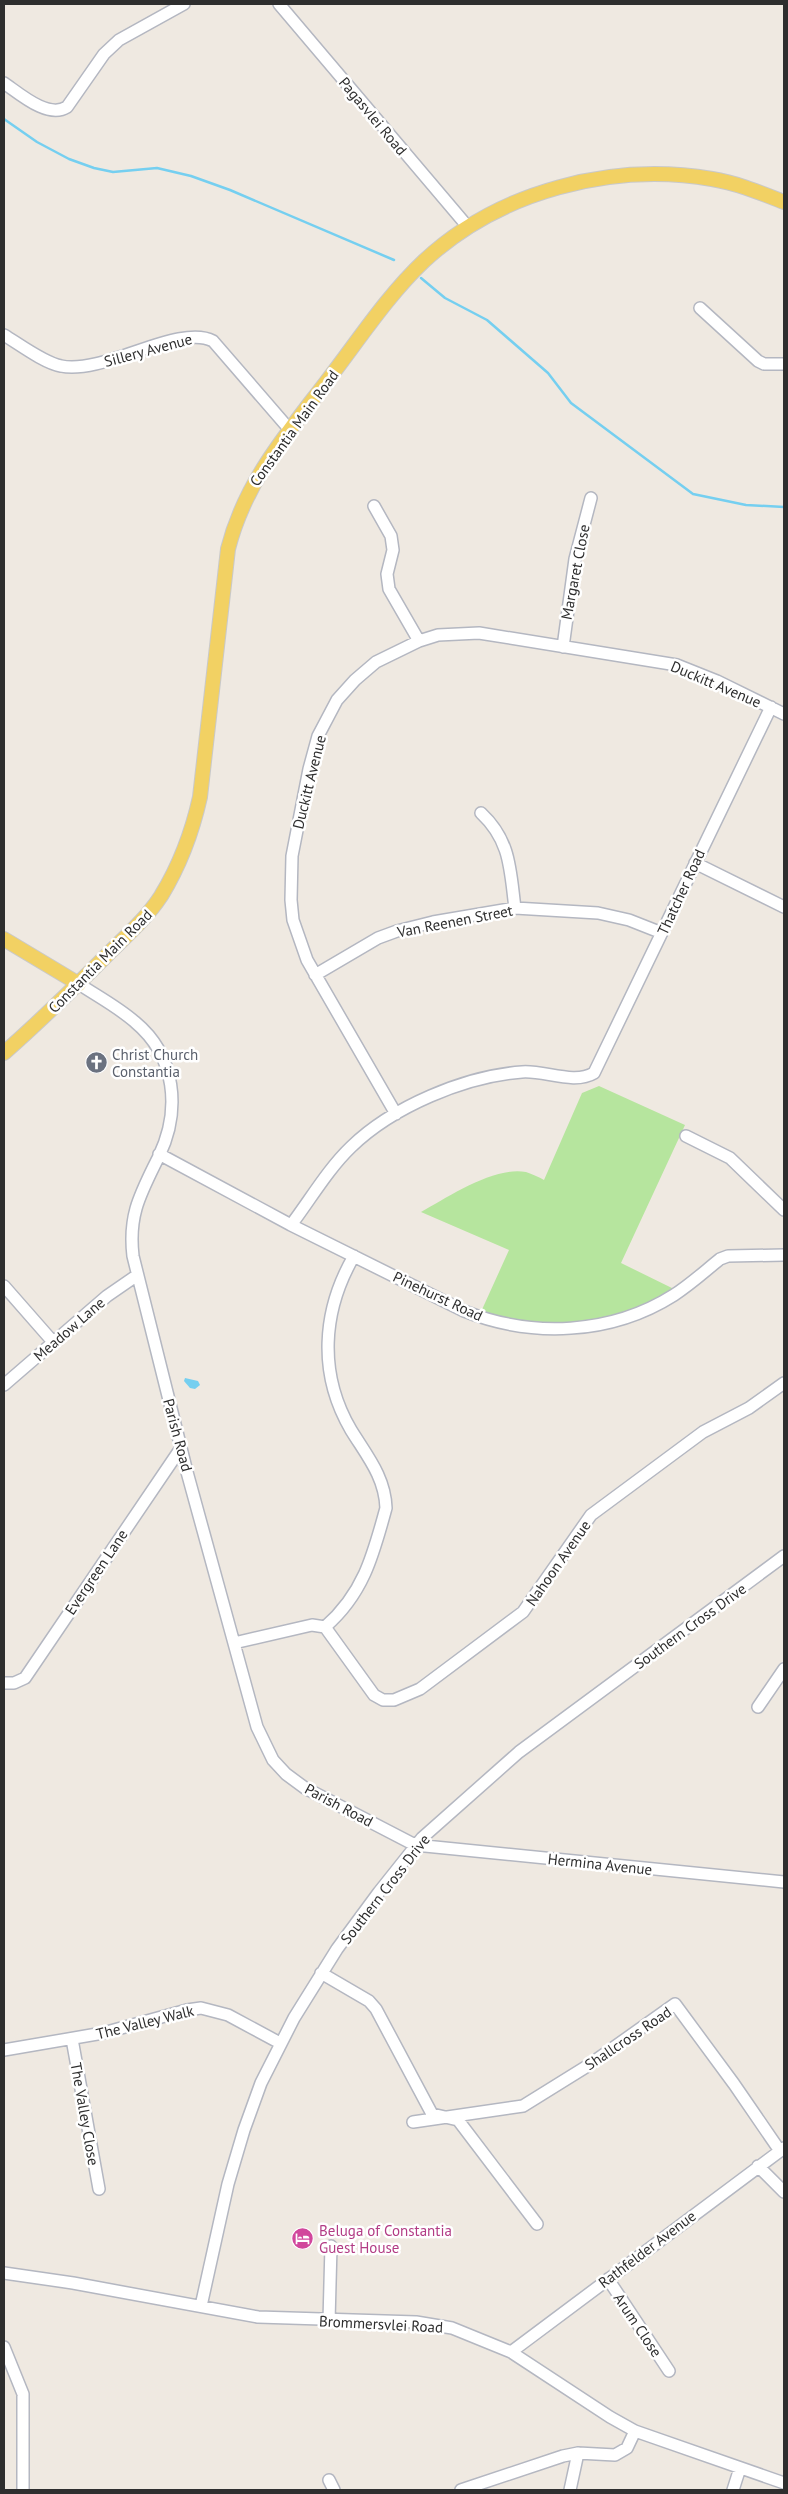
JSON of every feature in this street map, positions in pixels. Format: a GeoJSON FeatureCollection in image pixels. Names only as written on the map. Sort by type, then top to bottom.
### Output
{"type":"FeatureCollection","features":[{"type":"Feature","properties":{"kind":"main road","name":"Constantia Main Road"},"geometry":{"type":"LineString","coordinates":[[4,1053],[131,932],[160,898],[173,876],[190,836],[200,797],[228,549],[245,497],[290,430],[405,281],[424,261],[468,227],[497,211],[552,190],[630,175],[671,174],[714,179],[784,202]]}},
{"type":"Feature","properties":{"kind":"main road"},"geometry":{"type":"LineString","coordinates":[[4,939],[78,984]]}},
{"type":"Feature","properties":{"kind":"street"},"geometry":{"type":"LineString","coordinates":[[4,84],[46,109],[62,110],[67,107],[104,54],[119,40],[184,4]]}},
{"type":"Feature","properties":{"kind":"street","name":"Pagasvlei Road"},"geometry":{"type":"LineString","coordinates":[[279,4],[468,227]]}},
{"type":"Feature","properties":{"kind":"street"},"geometry":{"type":"LineString","coordinates":[[700,308],[758,361],[764,364],[784,364]]}},
{"type":"Feature","properties":{"kind":"street","name":"Sillery Avenue"},"geometry":{"type":"LineString","coordinates":[[4,335],[50,362],[68,367],[96,364],[187,338],[205,337],[213,341],[290,430]]}},
{"type":"Feature","properties":{"kind":"street","name":"Margaret Close"},"geometry":{"type":"LineString","coordinates":[[563,646],[575,559],[591,498]]}},
{"type":"Feature","properties":{"kind":"street"},"geometry":{"type":"LineString","coordinates":[[374,506],[391,536],[393,550],[388,574],[389,589],[419,641]]}},
{"type":"Feature","properties":{"kind":"street","name":"Duckitt Avenue"},"geometry":{"type":"LineString","coordinates":[[396,1114],[315,975],[299,942],[293,920],[290,877],[303,797],[318,736],[337,700],[355,680],[376,662],[419,641],[438,635],[478,633],[677,665],[784,714]]}},
{"type":"Feature","properties":{"kind":"street","name":"Thatcher Road"},"geometry":{"type":"LineString","coordinates":[[396,1114],[453,1088],[491,1076],[524,1072],[578,1077],[590,1075],[596,1069],[772,707]]}},
{"type":"Feature","properties":{"kind":"street"},"geometry":{"type":"LineString","coordinates":[[481,814],[492,823],[504,842],[515,908]]}},
{"type":"Feature","properties":{"kind":"street"},"geometry":{"type":"LineString","coordinates":[[695,863],[784,908]]}},
{"type":"Feature","properties":{"kind":"street","name":"Van Reenen Street"},"geometry":{"type":"LineString","coordinates":[[315,975],[378,938],[396,931],[433,922],[515,908],[558,909],[618,917],[662,933]]}},
{"type":"Feature","properties":{"kind":"street","name":"Parish Road"},"geometry":{"type":"LineString","coordinates":[[78,984],[136,1022],[152,1039],[163,1058],[172,1090],[173,1104],[169,1128],[160,1154],[139,1196],[134,1212],[131,1242],[136,1276],[187,1472],[257,1727],[273,1760],[286,1774],[305,1788],[415,1845]]}},
{"type":"Feature","properties":{"kind":"street"},"geometry":{"type":"LineString","coordinates":[[291,1225],[350,1149],[366,1134],[396,1114]]}},
{"type":"Feature","properties":{"kind":"street"},"geometry":{"type":"LineString","coordinates":[[686,1136],[730,1158],[784,1210]]}},
{"type":"Feature","properties":{"kind":"street","name":"Pinehurst Road"},"geometry":{"type":"LineString","coordinates":[[160,1154],[291,1225],[481,1318],[529,1328],[574,1329],[612,1322],[673,1296],[728,1256],[784,1255]]}},
{"type":"Feature","properties":{"kind":"street"},"geometry":{"type":"LineString","coordinates":[[234,1643],[312,1625],[325,1627],[342,1613],[358,1590],[386,1508],[386,1497],[378,1474],[338,1402],[330,1373],[327,1349],[330,1315],[341,1282],[354,1256]]}},
{"type":"Feature","properties":{"kind":"street","name":"Meadow Lane"},"geometry":{"type":"LineString","coordinates":[[4,1385],[107,1296],[136,1276]]}},
{"type":"Feature","properties":{"kind":"street"},"geometry":{"type":"LineString","coordinates":[[4,1286],[54,1343]]}},
{"type":"Feature","properties":{"kind":"street","name":"Nahoon Avenue"},"geometry":{"type":"LineString","coordinates":[[325,1627],[374,1695],[383,1700],[394,1700],[420,1689],[522,1612],[582,1526],[606,1502],[703,1432],[749,1408],[784,1383]]}},
{"type":"Feature","properties":{"kind":"street","name":"Evergreen Lane"},"geometry":{"type":"LineString","coordinates":[[4,1683],[14,1683],[25,1678],[181,1448]]}},
{"type":"Feature","properties":{"kind":"street"},"geometry":{"type":"LineString","coordinates":[[163,1473],[172,1471],[187,1472]]}},
{"type":"Feature","properties":{"kind":"street","name":"Southern Cross Drive"},"geometry":{"type":"LineString","coordinates":[[201,2306],[228,2184],[244,2130],[280,2042],[321,1973],[342,1942],[415,1845],[465,1798],[519,1752],[784,1556]]}},
{"type":"Feature","properties":{"kind":"street"},"geometry":{"type":"LineString","coordinates":[[758,1707],[784,1669]]}},
{"type":"Feature","properties":{"kind":"street","name":"Hermina Avenue"},"geometry":{"type":"LineString","coordinates":[[415,1845],[784,1882]]}},
{"type":"Feature","properties":{"kind":"street"},"geometry":{"type":"LineString","coordinates":[[321,1973],[369,2001],[382,2020],[432,2114],[458,2120],[536,2224]]}},
{"type":"Feature","properties":{"kind":"street","name":"Shallcross Road"},"geometry":{"type":"LineString","coordinates":[[413,2122],[523,2106],[589,2065],[675,2004],[782,2150]]}},
{"type":"Feature","properties":{"kind":"street","name":"The Valley Walk"},"geometry":{"type":"LineString","coordinates":[[4,2050],[103,2033],[187,2010],[201,2008],[228,2015],[280,2042]]}},
{"type":"Feature","properties":{"kind":"street","name":"The Valley Close"},"geometry":{"type":"LineString","coordinates":[[72,2039],[99,2190]]}},
{"type":"Feature","properties":{"kind":"street","name":"Rathfelder Avenue"},"geometry":{"type":"LineString","coordinates":[[511,2352],[758,2166],[782,2150]]}},
{"type":"Feature","properties":{"kind":"street"},"geometry":{"type":"LineString","coordinates":[[758,2166],[784,2192]]}},
{"type":"Feature","properties":{"kind":"street"},"geometry":{"type":"LineString","coordinates":[[329,2321],[331,2246]]}},
{"type":"Feature","properties":{"kind":"street","name":"Brommersvlei Road"},"geometry":{"type":"LineString","coordinates":[[4,2273],[73,2282],[258,2317],[437,2324],[480,2337],[511,2352],[610,2417],[635,2431],[784,2483]]}},
{"type":"Feature","properties":{"kind":"street","name":"Arum Close"},"geometry":{"type":"LineString","coordinates":[[608,2279],[669,2371]]}},
{"type":"Feature","properties":{"kind":"street"},"geometry":{"type":"LineString","coordinates":[[4,2347],[23,2394],[23,2490]]}},
{"type":"Feature","properties":{"kind":"street"},"geometry":{"type":"LineString","coordinates":[[461,2490],[578,2453],[614,2455],[627,2448],[635,2431]]}},
{"type":"Feature","properties":{"kind":"street"},"geometry":{"type":"LineString","coordinates":[[570,2490],[578,2453]]}},
{"type":"Feature","properties":{"kind":"street"},"geometry":{"type":"LineString","coordinates":[[733,2490],[740,2468]]}},
{"type":"Feature","properties":{"kind":"street"},"geometry":{"type":"LineString","coordinates":[[494,2490],[498,2478]]}},
{"type":"Feature","properties":{"kind":"green space"},"geometry":{"type":"Polygon","coordinates":[[[599,1086],[685,1125],[621,1263],[676,1290],[611,1319],[553,1326],[480,1314],[509,1250],[421,1212],[472,1184],[500,1174],[513,1171],[526,1172],[544,1180],[582,1093],[599,1086]]]}},
{"type":"Feature","properties":{"kind":"water"},"geometry":{"type":"Polygon","coordinates":[[[185,1378],[198,1381],[200,1385],[195,1389],[190,1388],[184,1381],[185,1378]]]}},
{"type":"Feature","properties":{"kind":"waterway"},"geometry":{"type":"LineString","coordinates":[[4,119],[37,142],[69,159],[94,168],[113,172],[157,168],[191,176],[230,190],[394,260]]}},
{"type":"Feature","properties":{"kind":"waterway"},"geometry":{"type":"LineString","coordinates":[[421,278],[445,298],[487,320],[548,373],[571,403],[693,494],[746,505],[784,507]]}},
{"type":"Feature","properties":{"kind":"place","name":"Christ Church Constantia"},"geometry":{"type":"Point","coordinates":[96,1063]}},
{"type":"Feature","properties":{"kind":"place","name":"Beluga of Constantia Guest House"},"geometry":{"type":"Point","coordinates":[303,2239]}}]}
